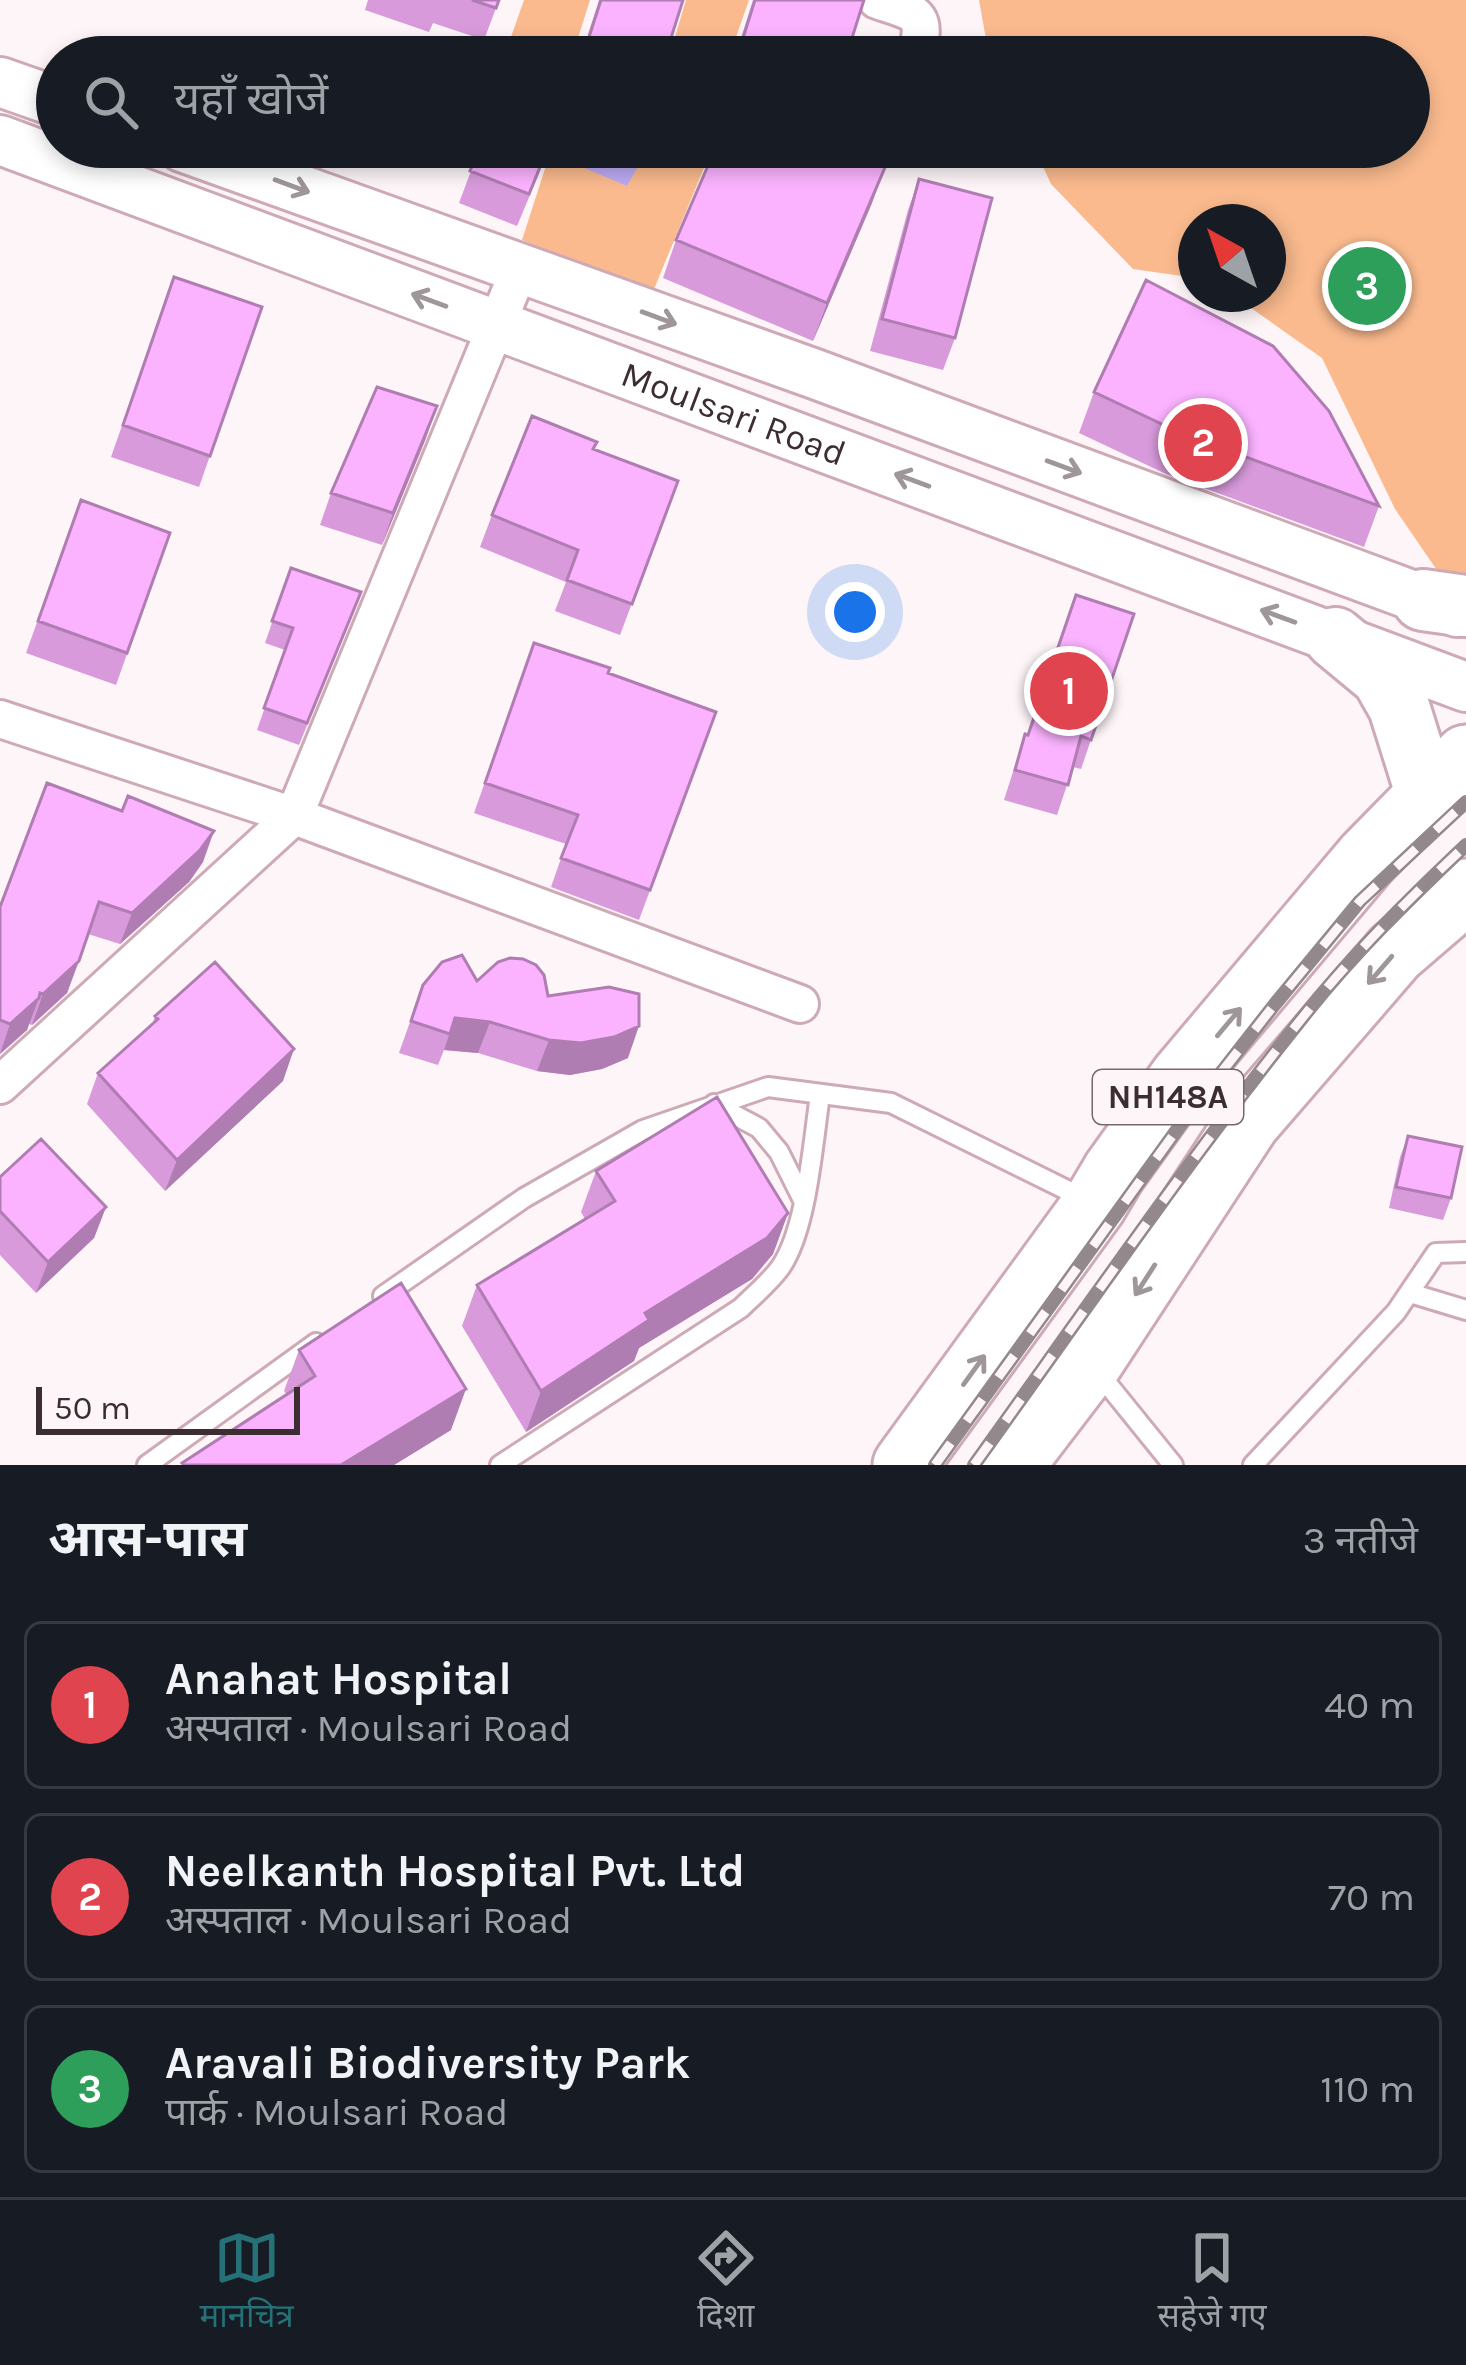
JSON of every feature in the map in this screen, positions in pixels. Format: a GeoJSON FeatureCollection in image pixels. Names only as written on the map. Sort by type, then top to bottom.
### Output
{"type":"FeatureCollection","features":[{"type":"Feature","properties":{"kind":"highway","name":"NH148A"},"geometry":{"type":"LineString","coordinates":[[905,1465],[1183,1076],[1367,858],[1447,777]]}},
{"type":"Feature","properties":{"kind":"highway","name":"NH148A"},"geometry":{"type":"LineString","coordinates":[[1012,1465],[1090,1363],[1248,1122],[1395,952],[1466,891]]}},
{"type":"Feature","properties":{"kind":"main road"},"geometry":{"type":"LineString","coordinates":[[1335,638],[1382,677],[1447,777]]}},
{"type":"Feature","properties":{"kind":"street"},"geometry":{"type":"LineString","coordinates":[[877,0],[919,19],[920,36]]}},
{"type":"Feature","properties":{"kind":"street"},"geometry":{"type":"LineString","coordinates":[[0,82],[36,95]]}},
{"type":"Feature","properties":{"kind":"street","name":"Moulsari Road"},"geometry":{"type":"LineString","coordinates":[[0,140],[36,153]]}},
{"type":"Feature","properties":{"kind":"street","name":"Moulsari Road"},"geometry":{"type":"LineString","coordinates":[[75,168],[1466,686]]}},
{"type":"Feature","properties":{"kind":"street","name":"Moulsari Road"},"geometry":{"type":"LineString","coordinates":[[241,168],[1452,607]]}},
{"type":"Feature","properties":{"kind":"street"},"geometry":{"type":"LineString","coordinates":[[0,1085],[294,816],[520,268]]}},
{"type":"Feature","properties":{"kind":"street"},"geometry":{"type":"LineString","coordinates":[[789,434],[815,374]]}},
{"type":"Feature","properties":{"kind":"street"},"geometry":{"type":"LineString","coordinates":[[0,719],[294,816],[800,1004]]}},
{"type":"Feature","properties":{"kind":"lane"},"geometry":{"type":"LineString","coordinates":[[368,1306],[589,1159],[643,1130],[768,1087],[891,1103],[1095,1204]]}},
{"type":"Feature","properties":{"kind":"lane"},"geometry":{"type":"LineString","coordinates":[[500,1465],[741,1308],[782,1265],[804,1202],[820,1095]]}},
{"type":"Feature","properties":{"kind":"lane"},"geometry":{"type":"LineString","coordinates":[[714,1104],[759,1127],[779,1152],[804,1202]]}},
{"type":"Feature","properties":{"kind":"lane"},"geometry":{"type":"LineString","coordinates":[[1253,1465],[1396,1312],[1436,1253],[1466,1252]]}},
{"type":"Feature","properties":{"kind":"lane"},"geometry":{"type":"LineString","coordinates":[[1410,1293],[1466,1310]]}},
{"type":"Feature","properties":{"kind":"lane"},"geometry":{"type":"LineString","coordinates":[[147,1465],[329,1334]]}},
{"type":"Feature","properties":{"kind":"lane"},"geometry":{"type":"LineString","coordinates":[[1090,1363],[1174,1465]]}},
{"type":"Feature","properties":{"kind":"shaded area"},"geometry":{"type":"Polygon","coordinates":[[[524,0],[590,0],[579,36],[511,36],[524,0]]]}},
{"type":"Feature","properties":{"kind":"shaded area"},"geometry":{"type":"Polygon","coordinates":[[[686,0],[749,0],[736,36],[675,36],[686,0]]]}},
{"type":"Feature","properties":{"kind":"shaded area"},"geometry":{"type":"Polygon","coordinates":[[[979,0],[1466,0],[1466,582],[1443,579],[1395,509],[1322,358],[1257,312],[1286,312],[1286,204],[1178,204],[1178,275],[1133,269],[1051,184],[1044,168],[1430,168],[1430,36],[985,36],[979,0]]]}},
{"type":"Feature","properties":{"kind":"shaded area"},"geometry":{"type":"Polygon","coordinates":[[[545,168],[704,168],[652,294],[522,240],[545,168]]]}},
{"type":"Feature","properties":{"kind":"shaded area"},"geometry":{"type":"Polygon","coordinates":[[[584,168],[637,168],[627,186],[584,168]]]}},
{"type":"Feature","properties":{"kind":"building"},"geometry":{"type":"Polygon","coordinates":[[[472,0],[499,0],[496,8],[472,0]]]}},
{"type":"Feature","properties":{"kind":"building"},"geometry":{"type":"Polygon","coordinates":[[[601,0],[683,0],[672,36],[589,36],[601,0]]]}},
{"type":"Feature","properties":{"kind":"building"},"geometry":{"type":"Polygon","coordinates":[[[755,0],[864,0],[853,36],[744,36],[755,0]]]}},
{"type":"Feature","properties":{"kind":"building"},"geometry":{"type":"Polygon","coordinates":[[[471,168],[540,168],[529,194],[471,168]]]}},
{"type":"Feature","properties":{"kind":"building"},"geometry":{"type":"Polygon","coordinates":[[[707,168],[885,168],[827,303],[676,240],[707,168]]]}},
{"type":"Feature","properties":{"kind":"building"},"geometry":{"type":"Polygon","coordinates":[[[919,179],[992,198],[955,338],[882,319],[919,179]]]}},
{"type":"Feature","properties":{"kind":"building"},"geometry":{"type":"Polygon","coordinates":[[[174,277],[262,307],[210,456],[123,425],[174,277]]]}},
{"type":"Feature","properties":{"kind":"building"},"geometry":{"type":"Polygon","coordinates":[[[1146,280],[1178,297],[1178,312],[1208,312],[1273,346],[1329,411],[1379,506],[1181,433],[1094,392],[1146,280]]]}},
{"type":"Feature","properties":{"kind":"building"},"geometry":{"type":"Polygon","coordinates":[[[377,387],[437,406],[393,513],[331,493],[377,387]]]}},
{"type":"Feature","properties":{"kind":"building"},"geometry":{"type":"Polygon","coordinates":[[[532,416],[597,442],[593,449],[678,481],[632,604],[567,580],[578,550],[492,515],[532,416]]]}},
{"type":"Feature","properties":{"kind":"building"},"geometry":{"type":"Polygon","coordinates":[[[81,500],[170,533],[127,653],[38,621],[81,500]]]}},
{"type":"Feature","properties":{"kind":"building"},"geometry":{"type":"Polygon","coordinates":[[[291,568],[361,592],[307,723],[264,708],[293,628],[272,621],[291,568]]]}},
{"type":"Feature","properties":{"kind":"building"},"geometry":{"type":"Polygon","coordinates":[[[1076,595],[1134,614],[1091,740],[1081,736],[1068,785],[1015,770],[1076,595]]]}},
{"type":"Feature","properties":{"kind":"building"},"geometry":{"type":"Polygon","coordinates":[[[534,643],[716,712],[650,890],[561,858],[578,815],[485,783],[534,643]]]}},
{"type":"Feature","properties":{"kind":"building"},"geometry":{"type":"Polygon","coordinates":[[[47,783],[122,811],[128,796],[214,831],[132,913],[99,902],[79,961],[10,1024],[0,1020],[0,907],[47,783]]]}},
{"type":"Feature","properties":{"kind":"building"},"geometry":{"type":"Polygon","coordinates":[[[462,955],[477,981],[498,962],[523,959],[544,975],[548,996],[609,987],[639,994],[639,1026],[581,1043],[549,1040],[490,1022],[455,1018],[450,1034],[411,1021],[423,985],[442,962],[462,955]]]}},
{"type":"Feature","properties":{"kind":"building"},"geometry":{"type":"Polygon","coordinates":[[[215,962],[294,1049],[177,1160],[98,1073],[215,962]]]}},
{"type":"Feature","properties":{"kind":"building"},"geometry":{"type":"Polygon","coordinates":[[[717,1097],[788,1213],[767,1238],[645,1313],[649,1320],[541,1391],[477,1285],[615,1201],[596,1171],[717,1097]]]}},
{"type":"Feature","properties":{"kind":"building"},"geometry":{"type":"Polygon","coordinates":[[[1408,1136],[1462,1147],[1451,1198],[1396,1187],[1408,1136]]]}},
{"type":"Feature","properties":{"kind":"building"},"geometry":{"type":"Polygon","coordinates":[[[41,1139],[106,1207],[48,1262],[0,1211],[0,1177],[41,1139]]]}},
{"type":"Feature","properties":{"kind":"building"},"geometry":{"type":"Polygon","coordinates":[[[401,1283],[466,1389],[341,1465],[182,1463],[315,1376],[299,1350],[401,1283]]]}},
{"type":"Feature","properties":{"kind":"railway"},"geometry":{"type":"LineString","coordinates":[[935,1465],[1184,1120],[1275,1004],[1360,901],[1466,802]]}},
{"type":"Feature","properties":{"kind":"railway"},"geometry":{"type":"LineString","coordinates":[[974,1465],[1260,1071],[1381,928],[1466,845]]}},
{"type":"Feature","properties":{"kind":"place","name":"Aravali Biodiversity Park"},"geometry":{"type":"Point","coordinates":[1367,286]}},
{"type":"Feature","properties":{"kind":"place","name":"Neelkanth Hospital Pvt. Ltd"},"geometry":{"type":"Point","coordinates":[1203,443]}},
{"type":"Feature","properties":{"kind":"place","name":"Anahat Hospital"},"geometry":{"type":"Point","coordinates":[1069,691]}}]}
